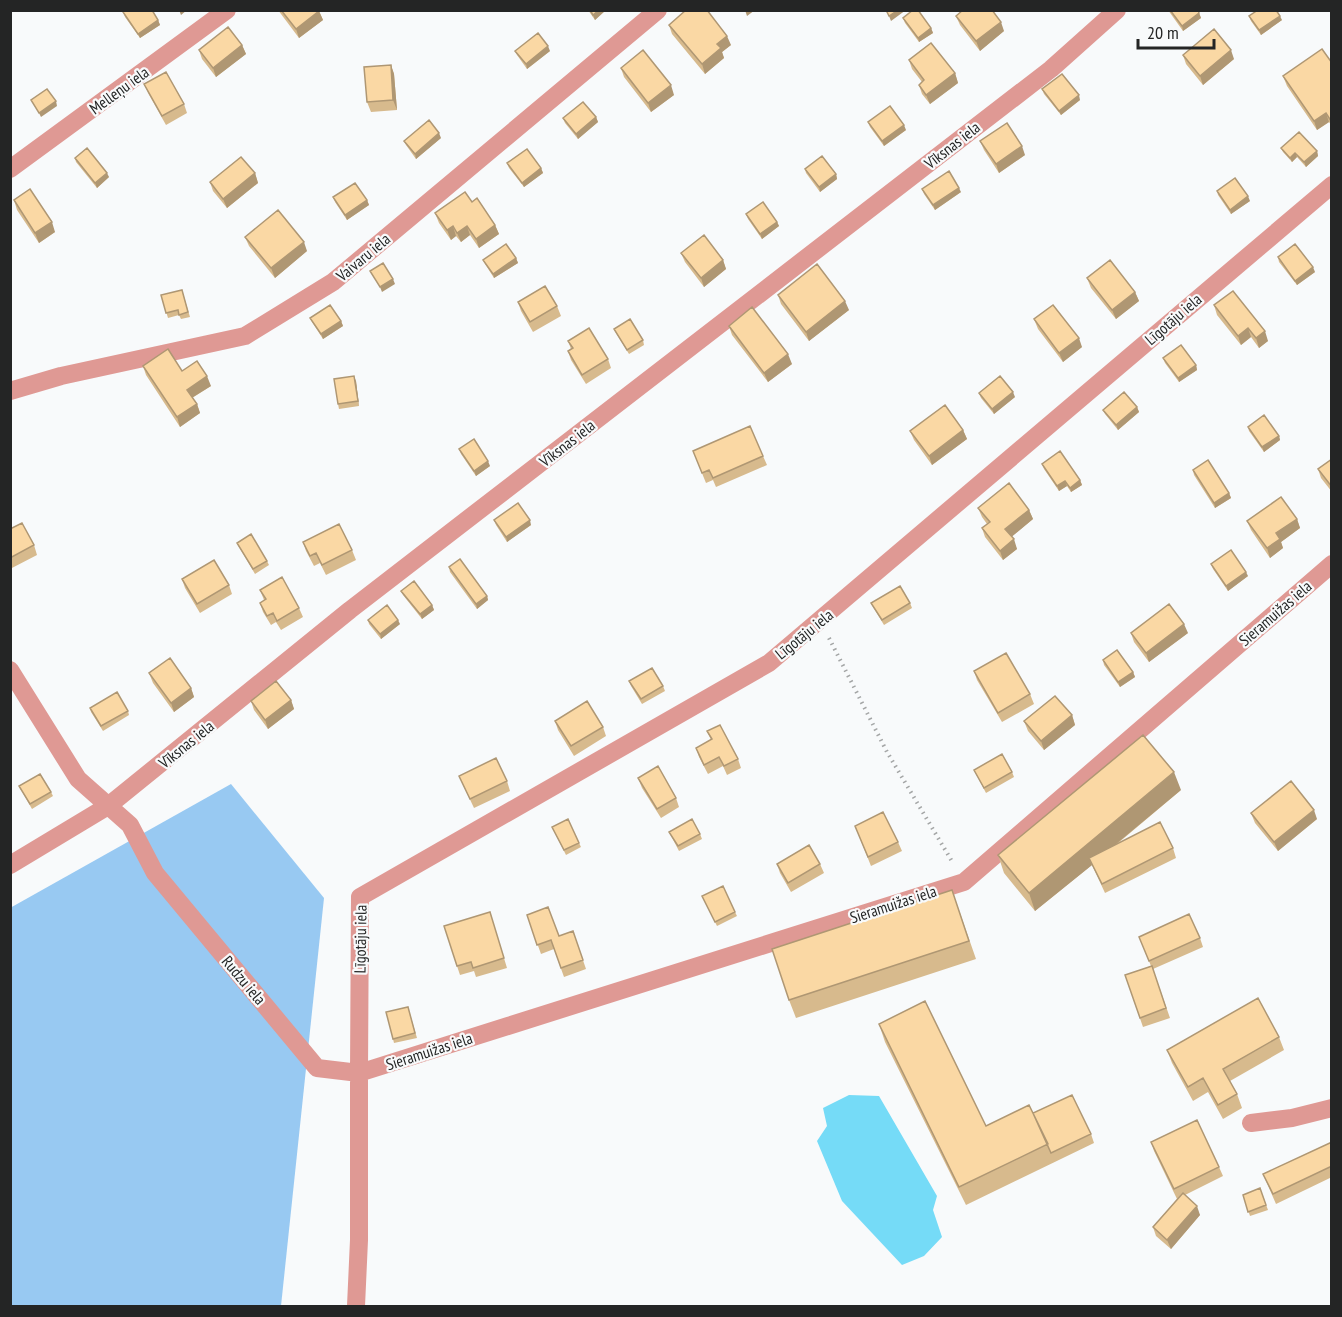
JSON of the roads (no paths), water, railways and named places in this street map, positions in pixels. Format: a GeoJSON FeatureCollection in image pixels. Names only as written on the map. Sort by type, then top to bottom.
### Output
{"type":"FeatureCollection","features":[{"type":"Feature","properties":{"kind":"street","name":"Melleņu iela"},"geometry":{"type":"LineString","coordinates":[[10,169],[227,10]]}},
{"type":"Feature","properties":{"kind":"street","name":"Vaivaru iela"},"geometry":{"type":"LineString","coordinates":[[10,391],[61,376],[245,336],[333,282],[658,10]]}},
{"type":"Feature","properties":{"kind":"street","name":"Vīksnas iela"},"geometry":{"type":"LineString","coordinates":[[10,865],[108,806],[350,610],[1051,69],[1117,10]]}},
{"type":"Feature","properties":{"kind":"street","name":"Līgotāju iela"},"geometry":{"type":"LineString","coordinates":[[359,1073],[360,897],[769,663],[1332,185]]}},
{"type":"Feature","properties":{"kind":"street","name":"Sieramuižas iela"},"geometry":{"type":"LineString","coordinates":[[359,1073],[964,882],[1332,564]]}},
{"type":"Feature","properties":{"kind":"street","name":"Rudzu iela"},"geometry":{"type":"LineString","coordinates":[[10,670],[78,779],[130,825],[155,873],[317,1068],[359,1073]]}},
{"type":"Feature","properties":{"kind":"street"},"geometry":{"type":"LineString","coordinates":[[356,1306],[359,1240],[359,1073]]}},
{"type":"Feature","properties":{"kind":"street"},"geometry":{"type":"LineString","coordinates":[[1251,1122],[1292,1118],[1332,1108]]}}]}
